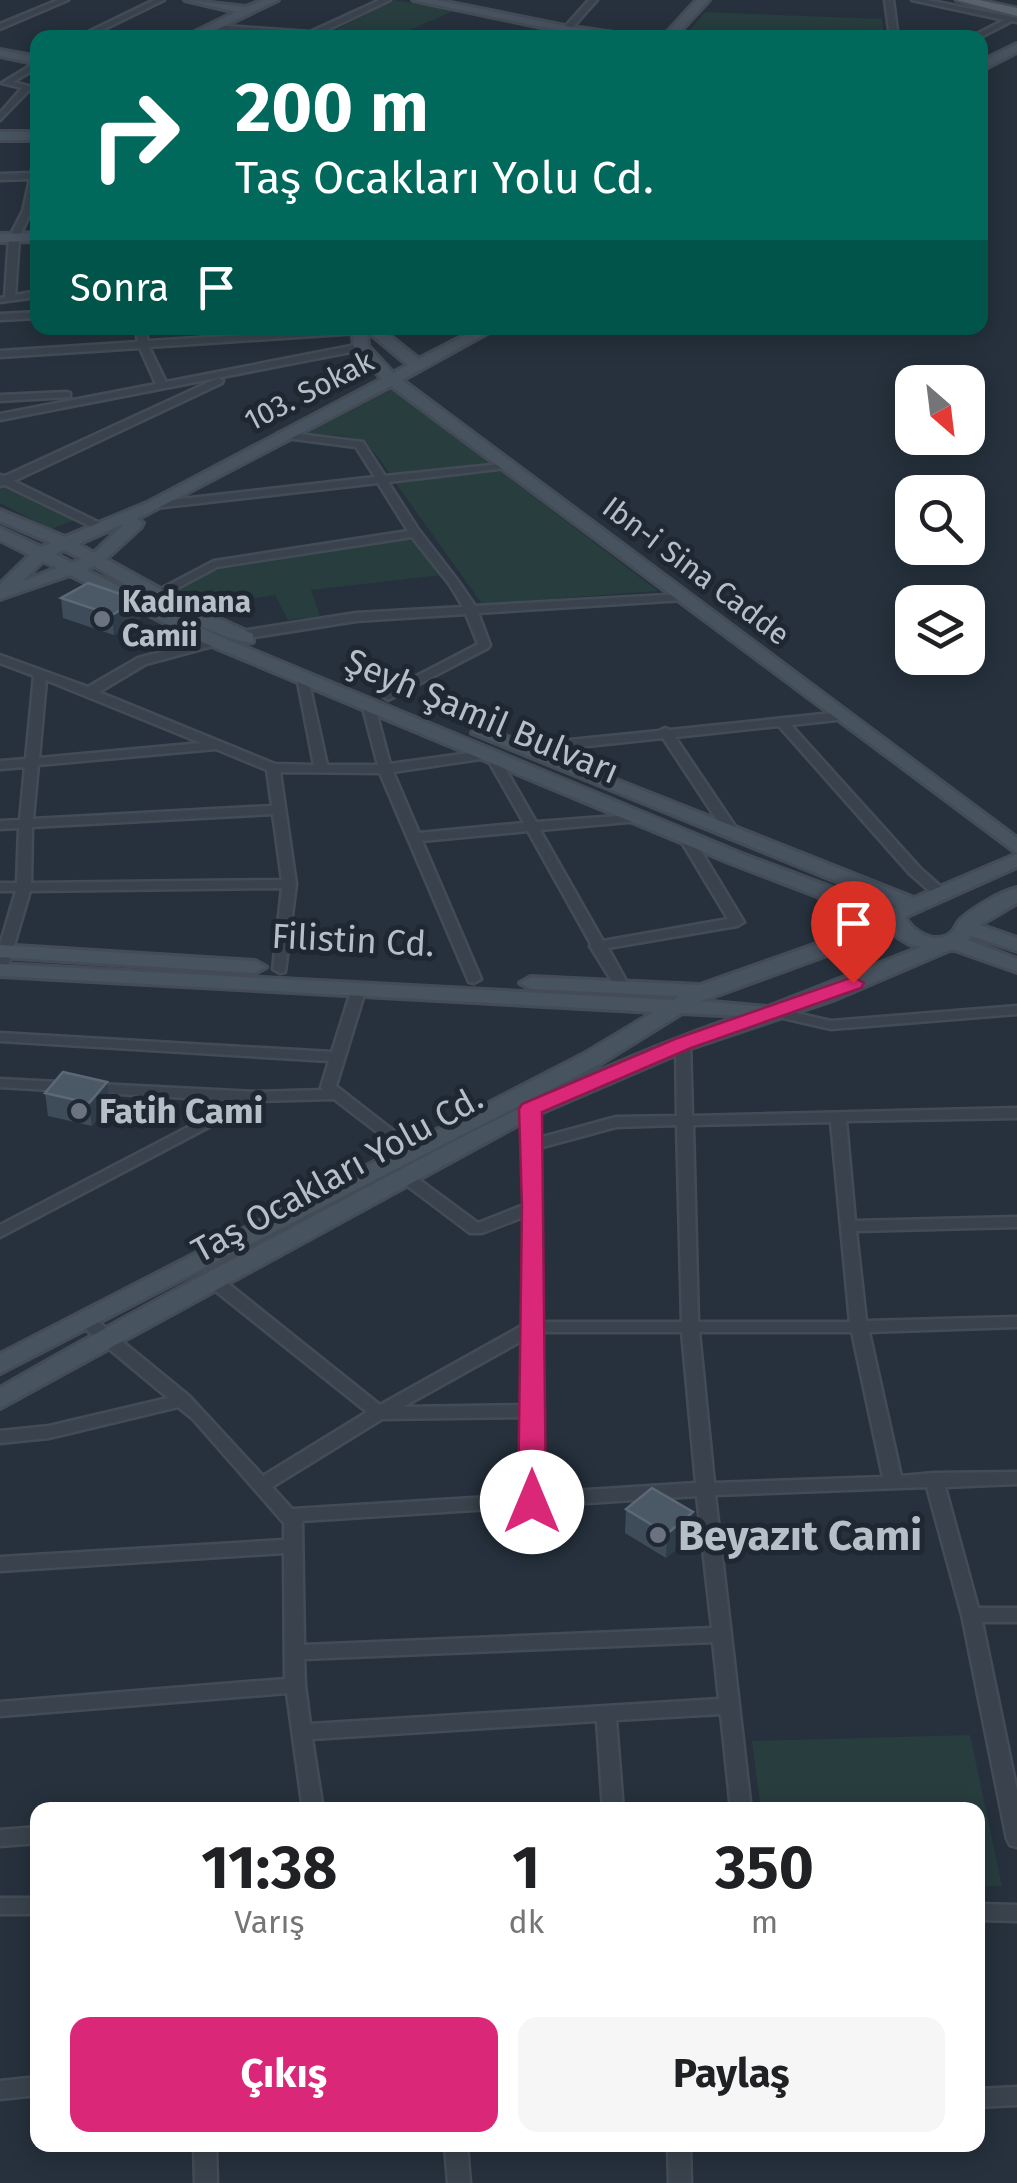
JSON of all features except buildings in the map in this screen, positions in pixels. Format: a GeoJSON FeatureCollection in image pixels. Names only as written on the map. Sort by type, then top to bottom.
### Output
{"type":"FeatureCollection","features":[{"type":"Feature","properties":{"kind":"main road"},"geometry":{"type":"LineString","coordinates":[[191,0],[247,11]]}},
{"type":"Feature","properties":{"kind":"main road"},"geometry":{"type":"LineString","coordinates":[[205,30],[272,0]]}},
{"type":"Feature","properties":{"kind":"main road"},"geometry":{"type":"LineString","coordinates":[[418,0],[549,30]]}},
{"type":"Feature","properties":{"kind":"main road"},"geometry":{"type":"LineString","coordinates":[[675,30],[703,0]]}},
{"type":"Feature","properties":{"kind":"main road"},"geometry":{"type":"LineString","coordinates":[[962,0],[1016,14]]}},
{"type":"Feature","properties":{"kind":"main road"},"geometry":{"type":"LineString","coordinates":[[994,0],[1016,14]]}},
{"type":"Feature","properties":{"kind":"main road"},"geometry":{"type":"LineString","coordinates":[[988,63],[1017,47]]}},
{"type":"Feature","properties":{"kind":"main road"},"geometry":{"type":"LineString","coordinates":[[0,53],[30,59]]}},
{"type":"Feature","properties":{"kind":"main road"},"geometry":{"type":"LineString","coordinates":[[0,136],[30,136]]}},
{"type":"Feature","properties":{"kind":"main road"},"geometry":{"type":"LineString","coordinates":[[361,347],[362,335]]}},
{"type":"Feature","properties":{"kind":"main road"},"geometry":{"type":"LineString","coordinates":[[373,335],[418,366]]}},
{"type":"Feature","properties":{"kind":"main road","name":"103. Sokak"},"geometry":{"type":"LineString","coordinates":[[40,554],[156,505],[476,335]]}},
{"type":"Feature","properties":{"kind":"main road","name":"Ibn-i Sina Cadde"},"geometry":{"type":"LineString","coordinates":[[361,347],[392,380],[1017,846]]}},
{"type":"Feature","properties":{"kind":"main road","name":"103. Sokak"},"geometry":{"type":"LineString","coordinates":[[0,595],[96,560],[156,505]]}},
{"type":"Feature","properties":{"kind":"main road","name":"Şeyh Şamil Bulvarı"},"geometry":{"type":"LineString","coordinates":[[0,515],[66,544],[242,635],[388,696],[734,835],[952,909],[957,934]]}},
{"type":"Feature","properties":{"kind":"main road","name":"Şeyh Şamil Bulvarı"},"geometry":{"type":"LineString","coordinates":[[0,533],[216,641],[896,921],[916,940],[957,934],[1017,945]]}},
{"type":"Feature","properties":{"kind":"main road"},"geometry":{"type":"LineString","coordinates":[[0,595],[40,554]]}},
{"type":"Feature","properties":{"kind":"main road","name":"Taş Ocakları Yolu Cd."},"geometry":{"type":"LineString","coordinates":[[0,1398],[214,1281],[407,1164],[592,1059],[672,1007],[703,991],[896,921],[926,901],[1017,860]]}},
{"type":"Feature","properties":{"kind":"main road","name":"Taş Ocakları Yolu Cd."},"geometry":{"type":"LineString","coordinates":[[0,1365],[84,1319],[407,1164],[683,1043],[842,988],[957,934],[1017,894]]}},
{"type":"Feature","properties":{"kind":"main road","name":"Şeyh Şamil Bulvarı"},"geometry":{"type":"LineString","coordinates":[[957,934],[1017,966]]}},
{"type":"Feature","properties":{"kind":"main road","name":"Filistin Cd."},"geometry":{"type":"LineString","coordinates":[[2,960],[280,969],[703,991]]}},
{"type":"Feature","properties":{"kind":"main road","name":"Filistin Cd."},"geometry":{"type":"LineString","coordinates":[[2,960],[359,988],[775,1012]]}},
{"type":"Feature","properties":{"kind":"street"},"geometry":{"type":"LineString","coordinates":[[0,27],[64,0]]}},
{"type":"Feature","properties":{"kind":"street"},"geometry":{"type":"LineString","coordinates":[[96,30],[160,0]]}},
{"type":"Feature","properties":{"kind":"street"},"geometry":{"type":"LineString","coordinates":[[322,30],[386,0]]}},
{"type":"Feature","properties":{"kind":"street"},"geometry":{"type":"LineString","coordinates":[[565,30],[593,0]]}},
{"type":"Feature","properties":{"kind":"street"},"geometry":{"type":"LineString","coordinates":[[889,0],[893,30]]}},
{"type":"Feature","properties":{"kind":"street"},"geometry":{"type":"LineString","coordinates":[[916,0],[1016,14]]}},
{"type":"Feature","properties":{"kind":"street"},"geometry":{"type":"LineString","coordinates":[[987,30],[1016,14]]}},
{"type":"Feature","properties":{"kind":"street"},"geometry":{"type":"LineString","coordinates":[[212,27],[244,30]]}},
{"type":"Feature","properties":{"kind":"street"},"geometry":{"type":"LineString","coordinates":[[3,83],[30,64]]}},
{"type":"Feature","properties":{"kind":"street"},"geometry":{"type":"LineString","coordinates":[[0,118],[28,87],[3,83]]}},
{"type":"Feature","properties":{"kind":"street"},"geometry":{"type":"LineString","coordinates":[[0,177],[30,176]]}},
{"type":"Feature","properties":{"kind":"street"},"geometry":{"type":"LineString","coordinates":[[30,213],[7,238],[5,300],[30,295]]}},
{"type":"Feature","properties":{"kind":"street"},"geometry":{"type":"LineString","coordinates":[[0,317],[30,315]]}},
{"type":"Feature","properties":{"kind":"street"},"geometry":{"type":"LineString","coordinates":[[142,335],[162,384]]}},
{"type":"Feature","properties":{"kind":"street"},"geometry":{"type":"LineString","coordinates":[[0,354],[278,335]]}},
{"type":"Feature","properties":{"kind":"street"},"geometry":{"type":"LineString","coordinates":[[0,417],[110,392],[361,347]]}},
{"type":"Feature","properties":{"kind":"street"},"geometry":{"type":"LineString","coordinates":[[2,481],[236,372]]}},
{"type":"Feature","properties":{"kind":"street"},"geometry":{"type":"LineString","coordinates":[[0,398],[110,392]]}},
{"type":"Feature","properties":{"kind":"street"},"geometry":{"type":"LineString","coordinates":[[282,435],[358,444],[414,532],[453,577],[473,609],[484,644],[388,696]]}},
{"type":"Feature","properties":{"kind":"street"},"geometry":{"type":"LineString","coordinates":[[156,505],[507,465]]}},
{"type":"Feature","properties":{"kind":"street"},"geometry":{"type":"LineString","coordinates":[[2,481],[104,529]]}},
{"type":"Feature","properties":{"kind":"street"},"geometry":{"type":"LineString","coordinates":[[157,594],[214,564],[414,532]]}},
{"type":"Feature","properties":{"kind":"street"},"geometry":{"type":"LineString","coordinates":[[242,635],[308,622],[684,597]]}},
{"type":"Feature","properties":{"kind":"street"},"geometry":{"type":"LineString","coordinates":[[88,692],[142,661],[216,641]]}},
{"type":"Feature","properties":{"kind":"street"},"geometry":{"type":"LineString","coordinates":[[0,659],[273,768],[385,769],[491,754],[623,988]]}},
{"type":"Feature","properties":{"kind":"street"},"geometry":{"type":"LineString","coordinates":[[2,960],[24,888],[40,674]]}},
{"type":"Feature","properties":{"kind":"street"},"geometry":{"type":"LineString","coordinates":[[303,677],[321,769]]}},
{"type":"Feature","properties":{"kind":"street"},"geometry":{"type":"LineString","coordinates":[[368,704],[385,769],[474,979]]}},
{"type":"Feature","properties":{"kind":"street"},"geometry":{"type":"LineString","coordinates":[[521,749],[842,716]]}},
{"type":"Feature","properties":{"kind":"street"},"geometry":{"type":"LineString","coordinates":[[780,722],[915,871],[926,901]]}},
{"type":"Feature","properties":{"kind":"street"},"geometry":{"type":"LineString","coordinates":[[665,732],[734,835]]}},
{"type":"Feature","properties":{"kind":"street"},"geometry":{"type":"LineString","coordinates":[[0,764],[223,745]]}},
{"type":"Feature","properties":{"kind":"street"},"geometry":{"type":"LineString","coordinates":[[273,768],[290,884],[280,969]]}},
{"type":"Feature","properties":{"kind":"street"},"geometry":{"type":"LineString","coordinates":[[0,825],[279,810]]}},
{"type":"Feature","properties":{"kind":"street"},"geometry":{"type":"LineString","coordinates":[[416,838],[639,817]]}},
{"type":"Feature","properties":{"kind":"street"},"geometry":{"type":"LineString","coordinates":[[597,946],[737,922],[685,836]]}},
{"type":"Feature","properties":{"kind":"street"},"geometry":{"type":"LineString","coordinates":[[0,887],[290,884]]}},
{"type":"Feature","properties":{"kind":"street"},"geometry":{"type":"LineString","coordinates":[[359,988],[328,1087],[476,1229],[534,1207]]}},
{"type":"Feature","properties":{"kind":"street"},"geometry":{"type":"LineString","coordinates":[[775,1012],[831,1025],[1017,1010]]}},
{"type":"Feature","properties":{"kind":"street"},"geometry":{"type":"LineString","coordinates":[[0,1037],[336,1057]]}},
{"type":"Feature","properties":{"kind":"street"},"geometry":{"type":"LineString","coordinates":[[683,1043],[691,1359],[740,1802]]}},
{"type":"Feature","properties":{"kind":"street"},"geometry":{"type":"LineString","coordinates":[[0,1083],[256,1097],[336,1094]]}},
{"type":"Feature","properties":{"kind":"street"},"geometry":{"type":"LineString","coordinates":[[0,1232],[256,1097]]}},
{"type":"Feature","properties":{"kind":"street"},"geometry":{"type":"LineString","coordinates":[[530,1109],[534,1207],[532,1502]]}},
{"type":"Feature","properties":{"kind":"street"},"geometry":{"type":"LineString","coordinates":[[531,1145],[602,1124],[1017,1114]]}},
{"type":"Feature","properties":{"kind":"street"},"geometry":{"type":"LineString","coordinates":[[838,1118],[860,1328],[893,1481]]}},
{"type":"Feature","properties":{"kind":"street"},"geometry":{"type":"LineString","coordinates":[[849,1226],[1017,1222]]}},
{"type":"Feature","properties":{"kind":"street"},"geometry":{"type":"LineString","coordinates":[[214,1281],[380,1413],[532,1411]]}},
{"type":"Feature","properties":{"kind":"street"},"geometry":{"type":"LineString","coordinates":[[84,1319],[183,1400],[292,1522],[295,1685],[312,1802]]}},
{"type":"Feature","properties":{"kind":"street"},"geometry":{"type":"LineString","coordinates":[[261,1486],[380,1413],[534,1327],[860,1328],[1017,1322]]}},
{"type":"Feature","properties":{"kind":"street"},"geometry":{"type":"LineString","coordinates":[[0,1438],[49,1432],[183,1400]]}},
{"type":"Feature","properties":{"kind":"street"},"geometry":{"type":"LineString","coordinates":[[287,1516],[706,1489],[1017,1478]]}},
{"type":"Feature","properties":{"kind":"street"},"geometry":{"type":"LineString","coordinates":[[934,1480],[971,1615],[1017,1839]]}},
{"type":"Feature","properties":{"kind":"street"},"geometry":{"type":"LineString","coordinates":[[0,1564],[293,1546]]}},
{"type":"Feature","properties":{"kind":"street"},"geometry":{"type":"LineString","coordinates":[[971,1615],[1017,1615]]}},
{"type":"Feature","properties":{"kind":"street"},"geometry":{"type":"LineString","coordinates":[[295,1652],[722,1635]]}},
{"type":"Feature","properties":{"kind":"street"},"geometry":{"type":"LineString","coordinates":[[0,1709],[295,1685]]}},
{"type":"Feature","properties":{"kind":"street"},"geometry":{"type":"LineString","coordinates":[[302,1732],[730,1706]]}},
{"type":"Feature","properties":{"kind":"street"},"geometry":{"type":"LineString","coordinates":[[606,1714],[612,1802]]}},
{"type":"Feature","properties":{"kind":"street"},"geometry":{"type":"LineString","coordinates":[[0,1838],[30,1835]]}},
{"type":"Feature","properties":{"kind":"street"},"geometry":{"type":"LineString","coordinates":[[0,1906],[30,1906]]}},
{"type":"Feature","properties":{"kind":"street"},"geometry":{"type":"LineString","coordinates":[[985,1912],[1017,1913]]}},
{"type":"Feature","properties":{"kind":"street"},"geometry":{"type":"LineString","coordinates":[[0,2090],[30,2087]]}},
{"type":"Feature","properties":{"kind":"street"},"geometry":{"type":"LineString","coordinates":[[985,2098],[1017,2096]]}},
{"type":"Feature","properties":{"kind":"street"},"geometry":{"type":"LineString","coordinates":[[205,2152],[206,2183]]}},
{"type":"Feature","properties":{"kind":"street"},"geometry":{"type":"LineString","coordinates":[[457,2152],[459,2183]]}},
{"type":"Feature","properties":{"kind":"street"},"geometry":{"type":"LineString","coordinates":[[679,2152],[680,2183]]}},
{"type":"Feature","properties":{"kind":"green space"},"geometry":{"type":"Polygon","coordinates":[[[394,0],[456,10],[409,30],[336,30],[394,0]]]}},
{"type":"Feature","properties":{"kind":"green space"},"geometry":{"type":"Polygon","coordinates":[[[705,12],[882,19],[883,30],[690,30],[705,12]]]}},
{"type":"Feature","properties":{"kind":"green space"},"geometry":{"type":"Polygon","coordinates":[[[391,390],[492,463],[390,474],[372,450],[357,439],[308,433],[391,390]]]}},
{"type":"Feature","properties":{"kind":"green space"},"geometry":{"type":"Polygon","coordinates":[[[500,471],[658,591],[482,604],[395,482],[500,471]]]}},
{"type":"Feature","properties":{"kind":"green space"},"geometry":{"type":"Polygon","coordinates":[[[5,486],[75,520],[51,529],[0,503],[0,488],[5,486]]]}},
{"type":"Feature","properties":{"kind":"green space"},"geometry":{"type":"Polygon","coordinates":[[[410,539],[441,575],[311,590],[320,616],[288,620],[275,595],[208,605],[175,591],[205,572],[410,539]]]}},
{"type":"Feature","properties":{"kind":"green space"},"geometry":{"type":"Polygon","coordinates":[[[970,1735],[984,1802],[760,1802],[752,1741],[970,1735]]]}},
{"type":"Feature","properties":{"kind":"green space"},"geometry":{"type":"Polygon","coordinates":[[[985,1806],[1002,1886],[985,1886],[985,1806]]]}},
{"type":"Feature","properties":{"kind":"place","name":"Kadınana Camii"},"geometry":{"type":"Point","coordinates":[102,619]}},
{"type":"Feature","properties":{"kind":"place","name":"Fatih Cami"},"geometry":{"type":"Point","coordinates":[79,1111]}},
{"type":"Feature","properties":{"kind":"place","name":"Beyazıt Cami"},"geometry":{"type":"Point","coordinates":[658,1535]}},
{"type":"Feature","properties":{"kind":"route"},"geometry":{"type":"LineString","coordinates":[[532,1502],[534,1207],[530,1109],[683,1043],[853,983]]}}]}
